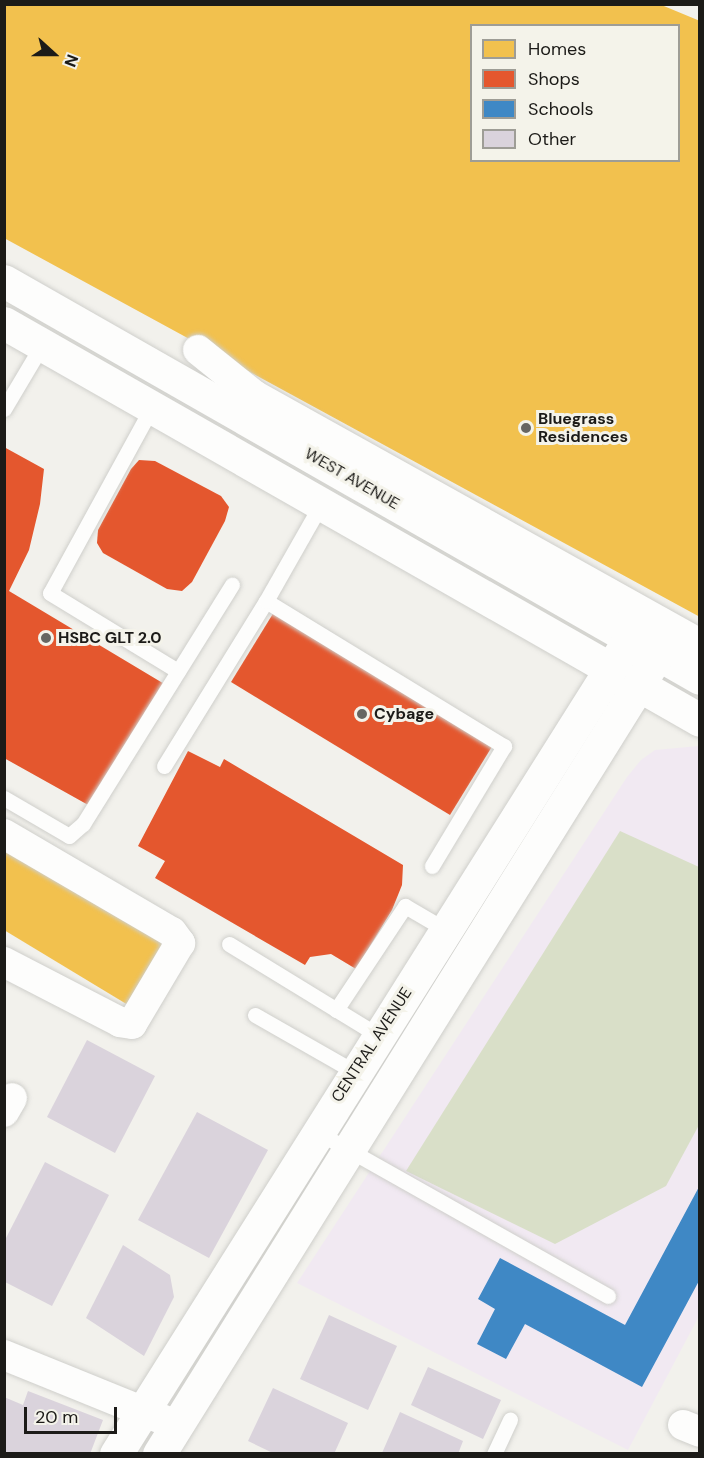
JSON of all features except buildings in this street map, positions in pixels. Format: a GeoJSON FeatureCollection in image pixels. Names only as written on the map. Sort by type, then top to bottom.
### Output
{"type":"FeatureCollection","features":[{"type":"Feature","properties":{"kind":"street","name":"WEST AVENUE"},"geometry":{"type":"LineString","coordinates":[[8,289],[575,591],[630,638],[699,678]]}},
{"type":"Feature","properties":{"kind":"street"},"geometry":{"type":"LineString","coordinates":[[4,323],[699,720]]}},
{"type":"Feature","properties":{"kind":"street"},"geometry":{"type":"LineString","coordinates":[[198,350],[254,395],[575,591],[699,644]]}},
{"type":"Feature","properties":{"kind":"street","name":"CENTRAL AVENUE"},"geometry":{"type":"LineString","coordinates":[[116,1454],[140,1412],[630,638]]}},
{"type":"Feature","properties":{"kind":"street"},"geometry":{"type":"LineString","coordinates":[[159,1454],[658,654]]}},
{"type":"Feature","properties":{"kind":"street"},"geometry":{"type":"LineString","coordinates":[[4,834],[172,932],[180,943],[132,1024],[120,1022],[4,962]]}},
{"type":"Feature","properties":{"kind":"street"},"geometry":{"type":"LineString","coordinates":[[4,1355],[176,1425]]}},
{"type":"Feature","properties":{"kind":"lane"},"geometry":{"type":"LineString","coordinates":[[4,409],[42,345]]}},
{"type":"Feature","properties":{"kind":"lane"},"geometry":{"type":"LineString","coordinates":[[152,407],[50,593],[178,671]]}},
{"type":"Feature","properties":{"kind":"lane"},"geometry":{"type":"LineString","coordinates":[[164,766],[266,601],[321,504]]}},
{"type":"Feature","properties":{"kind":"lane"},"geometry":{"type":"LineString","coordinates":[[4,798],[69,836],[83,825],[232,585]]}},
{"type":"Feature","properties":{"kind":"lane"},"geometry":{"type":"LineString","coordinates":[[266,601],[504,746],[432,866]]}},
{"type":"Feature","properties":{"kind":"lane"},"geometry":{"type":"LineString","coordinates":[[336,1010],[405,906],[446,930]]}},
{"type":"Feature","properties":{"kind":"lane"},"geometry":{"type":"LineString","coordinates":[[229,944],[379,1036]]}},
{"type":"Feature","properties":{"kind":"lane"},"geometry":{"type":"LineString","coordinates":[[255,1015],[355,1072]]}},
{"type":"Feature","properties":{"kind":"lane"},"geometry":{"type":"LineString","coordinates":[[317,1132],[608,1296]]}},
{"type":"Feature","properties":{"kind":"lane"},"geometry":{"type":"LineString","coordinates":[[494,1454],[510,1419]]}},
{"type":"Feature","properties":{"kind":"shaded area"},"geometry":{"type":"Polygon","coordinates":[[[699,746],[699,1316],[628,1450],[297,1283],[627,777],[641,760],[655,750],[699,746]]]}},
{"type":"Feature","properties":{"kind":"green space"},"geometry":{"type":"Polygon","coordinates":[[[620,831],[699,867],[699,1125],[666,1186],[555,1244],[406,1171],[620,831]]]}},
{"type":"Feature","properties":{"kind":"place","name":"Bluegrass Residences"},"geometry":{"type":"Point","coordinates":[526,428]}},
{"type":"Feature","properties":{"kind":"place","name":"HSBC GLT 2.0"},"geometry":{"type":"Point","coordinates":[46,638]}},
{"type":"Feature","properties":{"kind":"place","name":"Cybage"},"geometry":{"type":"Point","coordinates":[362,714]}}]}
